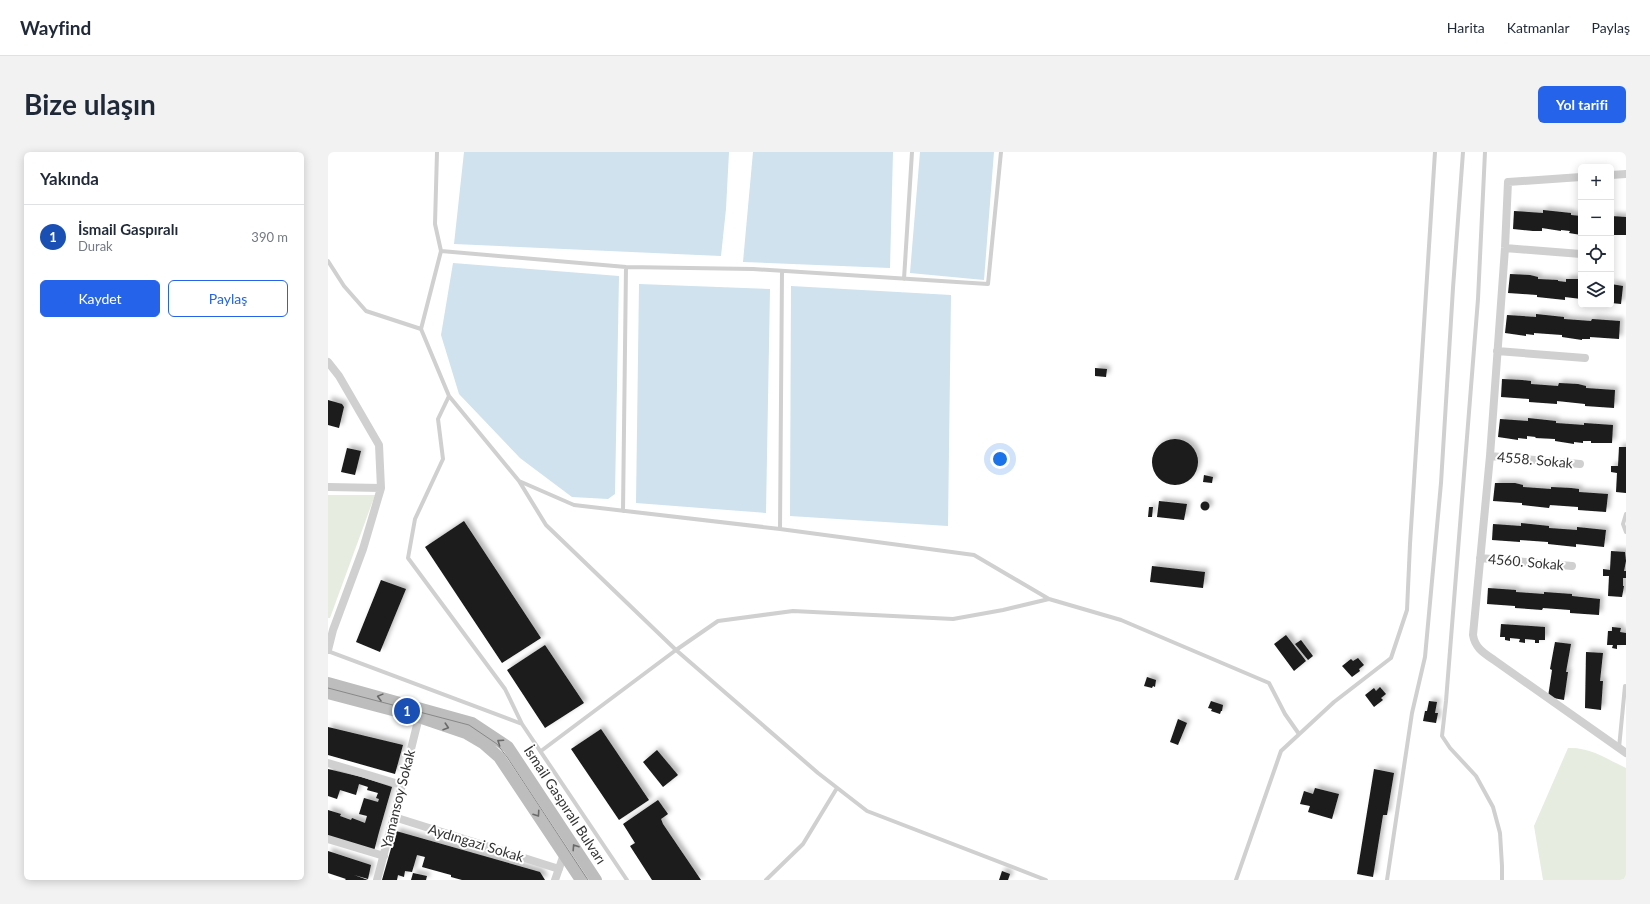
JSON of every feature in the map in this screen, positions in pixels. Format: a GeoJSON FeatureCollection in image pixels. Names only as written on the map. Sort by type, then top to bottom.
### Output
{"type":"FeatureCollection","features":[{"type":"Feature","properties":{"kind":"main road","name":"İsmail Gaspıralı Bulvarı"},"geometry":{"type":"LineString","coordinates":[[328,683],[472,722],[508,747],[596,880]]}},
{"type":"Feature","properties":{"kind":"main road"},"geometry":{"type":"LineString","coordinates":[[328,693],[419,718],[466,733],[483,744],[498,757],[581,880]]}},
{"type":"Feature","properties":{"kind":"street"},"geometry":{"type":"LineString","coordinates":[[1614,175],[1626,174]]}},
{"type":"Feature","properties":{"kind":"street"},"geometry":{"type":"LineString","coordinates":[[1578,177],[1508,182],[1505,248],[1490,456],[1473,636],[1474,642],[1478,648],[1623,750]]}},
{"type":"Feature","properties":{"kind":"street"},"geometry":{"type":"LineString","coordinates":[[1505,248],[1578,254]]}},
{"type":"Feature","properties":{"kind":"street"},"geometry":{"type":"LineString","coordinates":[[1497,351],[1585,358]]}},
{"type":"Feature","properties":{"kind":"street"},"geometry":{"type":"LineString","coordinates":[[328,362],[339,376],[379,445],[382,488],[363,549],[330,629],[328,650]]}},
{"type":"Feature","properties":{"kind":"street","name":"4558. Sokak"},"geometry":{"type":"LineString","coordinates":[[1490,456],[1580,464]]}},
{"type":"Feature","properties":{"kind":"street"},"geometry":{"type":"LineString","coordinates":[[328,487],[382,488]]}},
{"type":"Feature","properties":{"kind":"street","name":"4560. Sokak"},"geometry":{"type":"LineString","coordinates":[[1480,558],[1572,566]]}},
{"type":"Feature","properties":{"kind":"street","name":"Yamansoy Sokak"},"geometry":{"type":"LineString","coordinates":[[376,880],[384,856],[419,718]]}},
{"type":"Feature","properties":{"kind":"street"},"geometry":{"type":"LineString","coordinates":[[328,763],[402,785]]}},
{"type":"Feature","properties":{"kind":"street","name":"Aydıngazi Sokak"},"geometry":{"type":"LineString","coordinates":[[394,817],[559,869]]}},
{"type":"Feature","properties":{"kind":"street"},"geometry":{"type":"LineString","coordinates":[[328,839],[384,856]]}},
{"type":"Feature","properties":{"kind":"street"},"geometry":{"type":"LineString","coordinates":[[555,880],[564,854]]}},
{"type":"Feature","properties":{"kind":"lane"},"geometry":{"type":"LineString","coordinates":[[437,152],[435,224],[441,251],[421,328],[449,396],[519,481],[546,525],[676,650],[837,788],[867,811],[1046,880]]}},
{"type":"Feature","properties":{"kind":"lane"},"geometry":{"type":"LineString","coordinates":[[904,279],[912,152]]}},
{"type":"Feature","properties":{"kind":"lane"},"geometry":{"type":"LineString","coordinates":[[441,251],[626,267],[753,269],[988,284],[1001,152]]}},
{"type":"Feature","properties":{"kind":"lane"},"geometry":{"type":"LineString","coordinates":[[1236,880],[1281,751],[1334,702],[1391,658],[1408,610],[1411,536],[1435,152]]}},
{"type":"Feature","properties":{"kind":"lane"},"geometry":{"type":"LineString","coordinates":[[1387,880],[1412,713],[1425,657],[1441,483],[1463,152]]}},
{"type":"Feature","properties":{"kind":"lane"},"geometry":{"type":"LineString","coordinates":[[1485,152],[1478,299],[1442,736],[1450,748],[1476,776],[1493,808],[1500,833],[1502,880]]}},
{"type":"Feature","properties":{"kind":"lane"},"geometry":{"type":"LineString","coordinates":[[328,261],[344,286],[366,311],[421,328]]}},
{"type":"Feature","properties":{"kind":"lane"},"geometry":{"type":"LineString","coordinates":[[623,511],[626,267]]}},
{"type":"Feature","properties":{"kind":"lane"},"geometry":{"type":"LineString","coordinates":[[780,529],[782,271]]}},
{"type":"Feature","properties":{"kind":"lane"},"geometry":{"type":"LineString","coordinates":[[449,396],[438,419],[443,459],[415,519],[408,558],[505,689],[522,724],[627,880]]}},
{"type":"Feature","properties":{"kind":"lane"},"geometry":{"type":"LineString","coordinates":[[519,481],[574,505],[780,529],[974,555],[1049,599],[1121,620],[1269,683],[1285,714],[1300,734]]}},
{"type":"Feature","properties":{"kind":"lane"},"geometry":{"type":"LineString","coordinates":[[1626,514],[1623,524],[1626,532]]}},
{"type":"Feature","properties":{"kind":"lane"},"geometry":{"type":"LineString","coordinates":[[541,751],[676,650],[718,621],[794,612],[954,619],[1003,610],[1049,599]]}},
{"type":"Feature","properties":{"kind":"lane"},"geometry":{"type":"LineString","coordinates":[[328,650],[522,724]]}},
{"type":"Feature","properties":{"kind":"lane"},"geometry":{"type":"LineString","coordinates":[[1623,750],[1625,686]]}},
{"type":"Feature","properties":{"kind":"lane"},"geometry":{"type":"LineString","coordinates":[[766,880],[803,844],[837,788]]}},
{"type":"Feature","properties":{"kind":"shaded area"},"geometry":{"type":"Polygon","coordinates":[[[328,495],[375,495],[330,618],[328,618],[328,495]]]}},
{"type":"Feature","properties":{"kind":"shaded area"},"geometry":{"type":"Polygon","coordinates":[[[1568,748],[1584,749],[1605,757],[1626,768],[1626,880],[1543,880],[1534,826],[1568,748]]]}},
{"type":"Feature","properties":{"kind":"water"},"geometry":{"type":"Polygon","coordinates":[[[464,152],[729,152],[726,209],[721,256],[454,244],[464,152]]]}},
{"type":"Feature","properties":{"kind":"water"},"geometry":{"type":"Polygon","coordinates":[[[753,152],[893,152],[890,268],[743,262],[753,152]]]}},
{"type":"Feature","properties":{"kind":"water"},"geometry":{"type":"Polygon","coordinates":[[[920,152],[994,152],[984,280],[910,273],[920,152]]]}},
{"type":"Feature","properties":{"kind":"water"},"geometry":{"type":"Polygon","coordinates":[[[453,263],[619,276],[615,494],[608,499],[572,497],[520,458],[459,394],[441,335],[453,263]]]}},
{"type":"Feature","properties":{"kind":"water"},"geometry":{"type":"Polygon","coordinates":[[[639,284],[770,289],[766,513],[636,503],[639,284]]]}},
{"type":"Feature","properties":{"kind":"water"},"geometry":{"type":"Polygon","coordinates":[[[791,286],[951,295],[948,526],[790,516],[791,286]]]}},
{"type":"Feature","properties":{"kind":"building"},"geometry":{"type":"Polygon","coordinates":[[[1543,210],[1571,213],[1571,215],[1578,216],[1578,234],[1569,233],[1570,231],[1542,228],[1542,231],[1513,229],[1514,211],[1543,213],[1543,210]]]}},
{"type":"Feature","properties":{"kind":"building"},"geometry":{"type":"Polygon","coordinates":[[[1614,216],[1626,217],[1626,235],[1614,235],[1614,216]]]}},
{"type":"Feature","properties":{"kind":"building"},"geometry":{"type":"Polygon","coordinates":[[[1510,274],[1530,275],[1538,277],[1538,279],[1566,282],[1566,279],[1578,279],[1578,299],[1565,297],[1565,300],[1537,297],[1537,295],[1508,293],[1510,274]]]}},
{"type":"Feature","properties":{"kind":"building"},"geometry":{"type":"Polygon","coordinates":[[[1614,284],[1623,286],[1621,304],[1614,303],[1614,284]]]}},
{"type":"Feature","properties":{"kind":"building"},"geometry":{"type":"Polygon","coordinates":[[[1536,314],[1564,317],[1564,319],[1620,321],[1619,339],[1590,337],[1590,339],[1582,340],[1562,337],[1562,335],[1534,333],[1534,335],[1526,334],[1526,336],[1505,333],[1507,315],[1536,317],[1536,314]]]}},
{"type":"Feature","properties":{"kind":"building"},"geometry":{"type":"Polygon","coordinates":[[[1095,368],[1107,369],[1106,377],[1095,376],[1095,368]]]}},
{"type":"Feature","properties":{"kind":"building"},"geometry":{"type":"Polygon","coordinates":[[[1502,379],[1531,381],[1531,384],[1558,386],[1559,383],[1578,384],[1586,386],[1586,388],[1615,390],[1614,408],[1585,406],[1585,404],[1557,401],[1557,404],[1529,402],[1529,399],[1501,397],[1502,379]]]}},
{"type":"Feature","properties":{"kind":"building"},"geometry":{"type":"Polygon","coordinates":[[[328,400],[342,404],[344,407],[339,428],[328,425],[328,400]]]}},
{"type":"Feature","properties":{"kind":"building"},"geometry":{"type":"Polygon","coordinates":[[[1528,418],[1556,421],[1556,423],[1613,425],[1612,443],[1591,443],[1591,441],[1583,441],[1583,443],[1574,442],[1574,444],[1555,441],[1555,439],[1527,436],[1527,439],[1518,438],[1518,440],[1498,437],[1500,419],[1528,421],[1528,418]]]}},
{"type":"Feature","properties":{"kind":"building"},"geometry":{"type":"Polygon","coordinates":[[[1175,439],[1188,443],[1194,449],[1198,462],[1194,475],[1188,481],[1175,485],[1162,481],[1156,475],[1152,462],[1156,449],[1162,443],[1175,439]]]}},
{"type":"Feature","properties":{"kind":"building"},"geometry":{"type":"Polygon","coordinates":[[[1619,447],[1626,447],[1626,493],[1616,492],[1617,473],[1611,472],[1611,466],[1618,466],[1619,447]]]}},
{"type":"Feature","properties":{"kind":"building"},"geometry":{"type":"Polygon","coordinates":[[[347,448],[361,451],[355,475],[341,472],[347,448]]]}},
{"type":"Feature","properties":{"kind":"building"},"geometry":{"type":"Polygon","coordinates":[[[1204,475],[1213,477],[1212,483],[1203,482],[1204,475]]]}},
{"type":"Feature","properties":{"kind":"building"},"geometry":{"type":"Polygon","coordinates":[[[1495,483],[1515,483],[1523,485],[1523,487],[1551,489],[1551,487],[1571,488],[1579,489],[1579,492],[1608,494],[1606,512],[1578,510],[1578,507],[1550,505],[1549,508],[1522,505],[1522,503],[1493,501],[1495,483]]]}},
{"type":"Feature","properties":{"kind":"building"},"geometry":{"type":"Polygon","coordinates":[[[1159,501],[1187,504],[1184,520],[1157,517],[1159,501]]]}},
{"type":"Feature","properties":{"kind":"building"},"geometry":{"type":"Polygon","coordinates":[[[1205,501],[1210,506],[1205,511],[1200,506],[1205,501]]]}},
{"type":"Feature","properties":{"kind":"building"},"geometry":{"type":"Polygon","coordinates":[[[1149,507],[1153,507],[1152,517],[1148,517],[1149,507]]]}},
{"type":"Feature","properties":{"kind":"building"},"geometry":{"type":"Polygon","coordinates":[[[464,521],[541,638],[502,663],[425,547],[464,521]]]}},
{"type":"Feature","properties":{"kind":"building"},"geometry":{"type":"Polygon","coordinates":[[[1521,523],[1549,526],[1549,528],[1577,530],[1577,527],[1606,530],[1604,547],[1576,544],[1576,547],[1548,544],[1548,542],[1520,540],[1520,542],[1492,540],[1493,524],[1521,526],[1521,523]]]}},
{"type":"Feature","properties":{"kind":"building"},"geometry":{"type":"Polygon","coordinates":[[[1611,551],[1625,552],[1626,561],[1624,571],[1626,571],[1626,578],[1623,578],[1624,586],[1622,597],[1608,596],[1609,576],[1603,576],[1603,569],[1610,570],[1611,551]]]}},
{"type":"Feature","properties":{"kind":"building"},"geometry":{"type":"Polygon","coordinates":[[[1152,566],[1205,572],[1203,588],[1150,582],[1152,566]]]}},
{"type":"Feature","properties":{"kind":"building"},"geometry":{"type":"Polygon","coordinates":[[[381,580],[406,589],[380,652],[356,642],[381,580]]]}},
{"type":"Feature","properties":{"kind":"building"},"geometry":{"type":"Polygon","coordinates":[[[1488,588],[1544,594],[1544,592],[1572,594],[1572,596],[1600,599],[1599,615],[1570,613],[1570,610],[1543,608],[1542,610],[1487,604],[1488,588]]]}},
{"type":"Feature","properties":{"kind":"building"},"geometry":{"type":"Polygon","coordinates":[[[1501,624],[1545,627],[1545,640],[1539,640],[1539,643],[1535,643],[1535,640],[1525,639],[1525,643],[1519,642],[1520,639],[1510,638],[1510,641],[1505,640],[1505,637],[1500,637],[1501,624]]]}},
{"type":"Feature","properties":{"kind":"building"},"geometry":{"type":"Polygon","coordinates":[[[1612,627],[1621,628],[1620,632],[1626,633],[1626,645],[1617,645],[1617,649],[1612,648],[1613,645],[1607,645],[1608,631],[1612,631],[1612,627]]]}},
{"type":"Feature","properties":{"kind":"building"},"geometry":{"type":"Polygon","coordinates":[[[1286,635],[1306,661],[1294,671],[1274,644],[1286,635]]]}},
{"type":"Feature","properties":{"kind":"building"},"geometry":{"type":"Polygon","coordinates":[[[1301,640],[1313,656],[1308,660],[1295,644],[1301,640]]]}},
{"type":"Feature","properties":{"kind":"building"},"geometry":{"type":"Polygon","coordinates":[[[1555,642],[1571,644],[1566,672],[1568,672],[1564,700],[1548,697],[1552,670],[1550,669],[1555,642]]]}},
{"type":"Feature","properties":{"kind":"building"},"geometry":{"type":"Polygon","coordinates":[[[545,645],[584,703],[545,728],[507,670],[545,645]]]}},
{"type":"Feature","properties":{"kind":"building"},"geometry":{"type":"Polygon","coordinates":[[[1586,652],[1603,653],[1600,681],[1603,681],[1601,710],[1585,708],[1586,652]]]}},
{"type":"Feature","properties":{"kind":"building"},"geometry":{"type":"Polygon","coordinates":[[[1358,658],[1364,665],[1359,669],[1360,671],[1352,677],[1342,666],[1351,659],[1353,661],[1358,658]]]}},
{"type":"Feature","properties":{"kind":"building"},"geometry":{"type":"Polygon","coordinates":[[[1147,677],[1156,680],[1155,687],[1153,686],[1152,688],[1144,686],[1147,677]]]}},
{"type":"Feature","properties":{"kind":"building"},"geometry":{"type":"Polygon","coordinates":[[[1380,687],[1386,694],[1381,698],[1383,700],[1374,707],[1365,695],[1374,688],[1376,691],[1380,687]]]}},
{"type":"Feature","properties":{"kind":"building"},"geometry":{"type":"Polygon","coordinates":[[[1211,701],[1223,705],[1220,714],[1211,711],[1212,709],[1208,708],[1211,701]]]}},
{"type":"Feature","properties":{"kind":"building"},"geometry":{"type":"Polygon","coordinates":[[[1429,701],[1437,702],[1435,713],[1438,713],[1436,723],[1423,721],[1429,701]]]}},
{"type":"Feature","properties":{"kind":"building"},"geometry":{"type":"Polygon","coordinates":[[[1178,719],[1187,723],[1178,745],[1170,742],[1178,719]]]}},
{"type":"Feature","properties":{"kind":"building"},"geometry":{"type":"Polygon","coordinates":[[[328,727],[403,745],[395,774],[328,755],[328,727]]]}},
{"type":"Feature","properties":{"kind":"building"},"geometry":{"type":"Polygon","coordinates":[[[601,729],[649,800],[619,820],[571,749],[601,729]]]}},
{"type":"Feature","properties":{"kind":"building"},"geometry":{"type":"Polygon","coordinates":[[[657,750],[678,775],[663,787],[643,762],[657,750]]]}},
{"type":"Feature","properties":{"kind":"building"},"geometry":{"type":"Polygon","coordinates":[[[328,769],[361,777],[392,787],[374,851],[328,836],[328,810],[341,814],[340,816],[351,820],[352,818],[365,823],[367,816],[359,814],[364,798],[378,802],[379,799],[376,798],[378,793],[367,790],[368,787],[359,784],[356,795],[340,790],[337,799],[328,796],[328,769]]]}},
{"type":"Feature","properties":{"kind":"building"},"geometry":{"type":"Polygon","coordinates":[[[1374,769],[1394,773],[1387,815],[1383,815],[1373,877],[1357,874],[1374,769]]]}},
{"type":"Feature","properties":{"kind":"building"},"geometry":{"type":"Polygon","coordinates":[[[1315,788],[1339,794],[1332,819],[1308,812],[1310,806],[1300,804],[1304,791],[1313,794],[1315,788]]]}},
{"type":"Feature","properties":{"kind":"building"},"geometry":{"type":"Polygon","coordinates":[[[658,800],[668,814],[661,819],[663,824],[701,880],[652,880],[630,846],[635,843],[623,824],[658,800]]]}},
{"type":"Feature","properties":{"kind":"building"},"geometry":{"type":"Polygon","coordinates":[[[396,831],[540,872],[545,880],[462,880],[451,877],[451,875],[422,867],[425,857],[417,855],[412,872],[405,871],[404,877],[398,875],[397,880],[382,880],[396,831]]]}},
{"type":"Feature","properties":{"kind":"building"},"geometry":{"type":"Polygon","coordinates":[[[328,851],[371,865],[368,879],[354,875],[368,880],[345,880],[346,879],[328,873],[328,851]]]}},
{"type":"Feature","properties":{"kind":"building"},"geometry":{"type":"Polygon","coordinates":[[[1002,871],[1010,874],[1008,880],[999,880],[1002,871]]]}},
{"type":"Feature","properties":{"kind":"building"},"geometry":{"type":"Polygon","coordinates":[[[413,873],[427,876],[426,880],[411,880],[413,873]]]}},
{"type":"Feature","properties":{"kind":"tram line"},"geometry":{"type":"LineString","coordinates":[[328,688],[469,725],[497,744],[588,880]]}},
{"type":"Feature","properties":{"kind":"place","name":"İsmail Gaspıralı"},"geometry":{"type":"Point","coordinates":[407,711]}}]}
